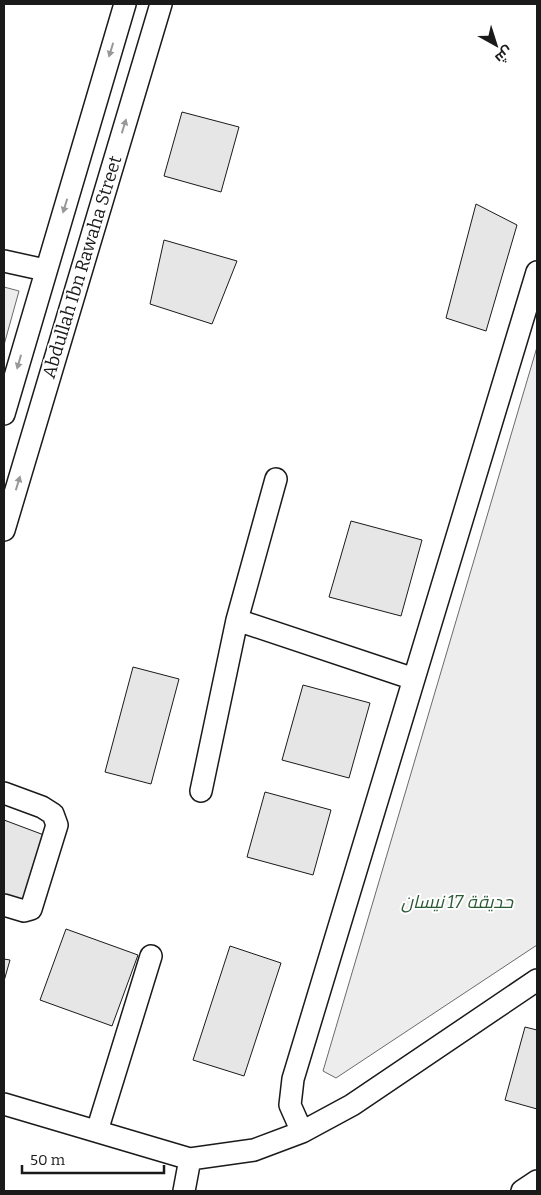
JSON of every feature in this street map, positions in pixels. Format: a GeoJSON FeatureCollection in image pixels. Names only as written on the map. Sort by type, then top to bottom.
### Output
{"type":"FeatureCollection","features":[{"type":"Feature","properties":{"kind":"street","name":"Abdullah Ibn Rawaha Street"},"geometry":{"type":"LineString","coordinates":[[4,414],[125,4]]}},
{"type":"Feature","properties":{"kind":"street","name":"Abdullah Ibn Rawaha Street"},"geometry":{"type":"LineString","coordinates":[[4,530],[160,4]]}},
{"type":"Feature","properties":{"kind":"street"},"geometry":{"type":"LineString","coordinates":[[4,262],[45,270]]}},
{"type":"Feature","properties":{"kind":"street"},"geometry":{"type":"LineString","coordinates":[[302,1132],[290,1105],[293,1080],[537,272]]}},
{"type":"Feature","properties":{"kind":"street"},"geometry":{"type":"LineString","coordinates":[[201,791],[237,620],[276,479]]}},
{"type":"Feature","properties":{"kind":"street"},"geometry":{"type":"LineString","coordinates":[[237,620],[414,679]]}},
{"type":"Feature","properties":{"kind":"street"},"geometry":{"type":"LineString","coordinates":[[4,793],[42,807],[53,814],[57,825],[31,908],[24,911],[4,905]]}},
{"type":"Feature","properties":{"kind":"street"},"geometry":{"type":"LineString","coordinates":[[96,1131],[151,956]]}},
{"type":"Feature","properties":{"kind":"street"},"geometry":{"type":"LineString","coordinates":[[4,1104],[190,1159],[254,1150],[302,1132],[352,1105],[537,980]]}},
{"type":"Feature","properties":{"kind":"street"},"geometry":{"type":"LineString","coordinates":[[184,1191],[190,1159]]}},
{"type":"Feature","properties":{"kind":"street"},"geometry":{"type":"LineString","coordinates":[[522,1191],[537,1181]]}},
{"type":"Feature","properties":{"kind":"shaded area"},"geometry":{"type":"Polygon","coordinates":[[[4,287],[19,291],[4,345],[4,287]]]}},
{"type":"Feature","properties":{"kind":"shaded area","name":"حديقة 17 نيسان"},"geometry":{"type":"Polygon","coordinates":[[[537,347],[537,945],[336,1078],[323,1071],[537,347]]]}},
{"type":"Feature","properties":{"kind":"building"},"geometry":{"type":"Polygon","coordinates":[[[182,112],[239,127],[221,192],[164,176],[182,112]]]}},
{"type":"Feature","properties":{"kind":"building"},"geometry":{"type":"Polygon","coordinates":[[[476,204],[517,225],[486,331],[446,318],[476,204]]]}},
{"type":"Feature","properties":{"kind":"building"},"geometry":{"type":"Polygon","coordinates":[[[164,240],[237,261],[212,324],[150,304],[164,240]]]}},
{"type":"Feature","properties":{"kind":"building"},"geometry":{"type":"Polygon","coordinates":[[[351,521],[422,540],[401,616],[329,597],[351,521]]]}},
{"type":"Feature","properties":{"kind":"building"},"geometry":{"type":"Polygon","coordinates":[[[133,667],[179,679],[151,784],[105,772],[133,667]]]}},
{"type":"Feature","properties":{"kind":"building"},"geometry":{"type":"Polygon","coordinates":[[[303,685],[370,703],[349,778],[282,760],[303,685]]]}},
{"type":"Feature","properties":{"kind":"building"},"geometry":{"type":"Polygon","coordinates":[[[265,792],[331,810],[313,875],[247,857],[265,792]]]}},
{"type":"Feature","properties":{"kind":"building"},"geometry":{"type":"Polygon","coordinates":[[[4,820],[44,835],[28,903],[4,896],[4,820]]]}},
{"type":"Feature","properties":{"kind":"building"},"geometry":{"type":"Polygon","coordinates":[[[66,929],[138,955],[112,1026],[40,1000],[66,929]]]}},
{"type":"Feature","properties":{"kind":"building"},"geometry":{"type":"Polygon","coordinates":[[[230,946],[281,963],[244,1076],[193,1060],[230,946]]]}},
{"type":"Feature","properties":{"kind":"building"},"geometry":{"type":"Polygon","coordinates":[[[4,959],[10,960],[4,981],[4,959]]]}},
{"type":"Feature","properties":{"kind":"building"},"geometry":{"type":"Polygon","coordinates":[[[525,1027],[537,1030],[537,1109],[505,1100],[525,1027]]]}}]}
